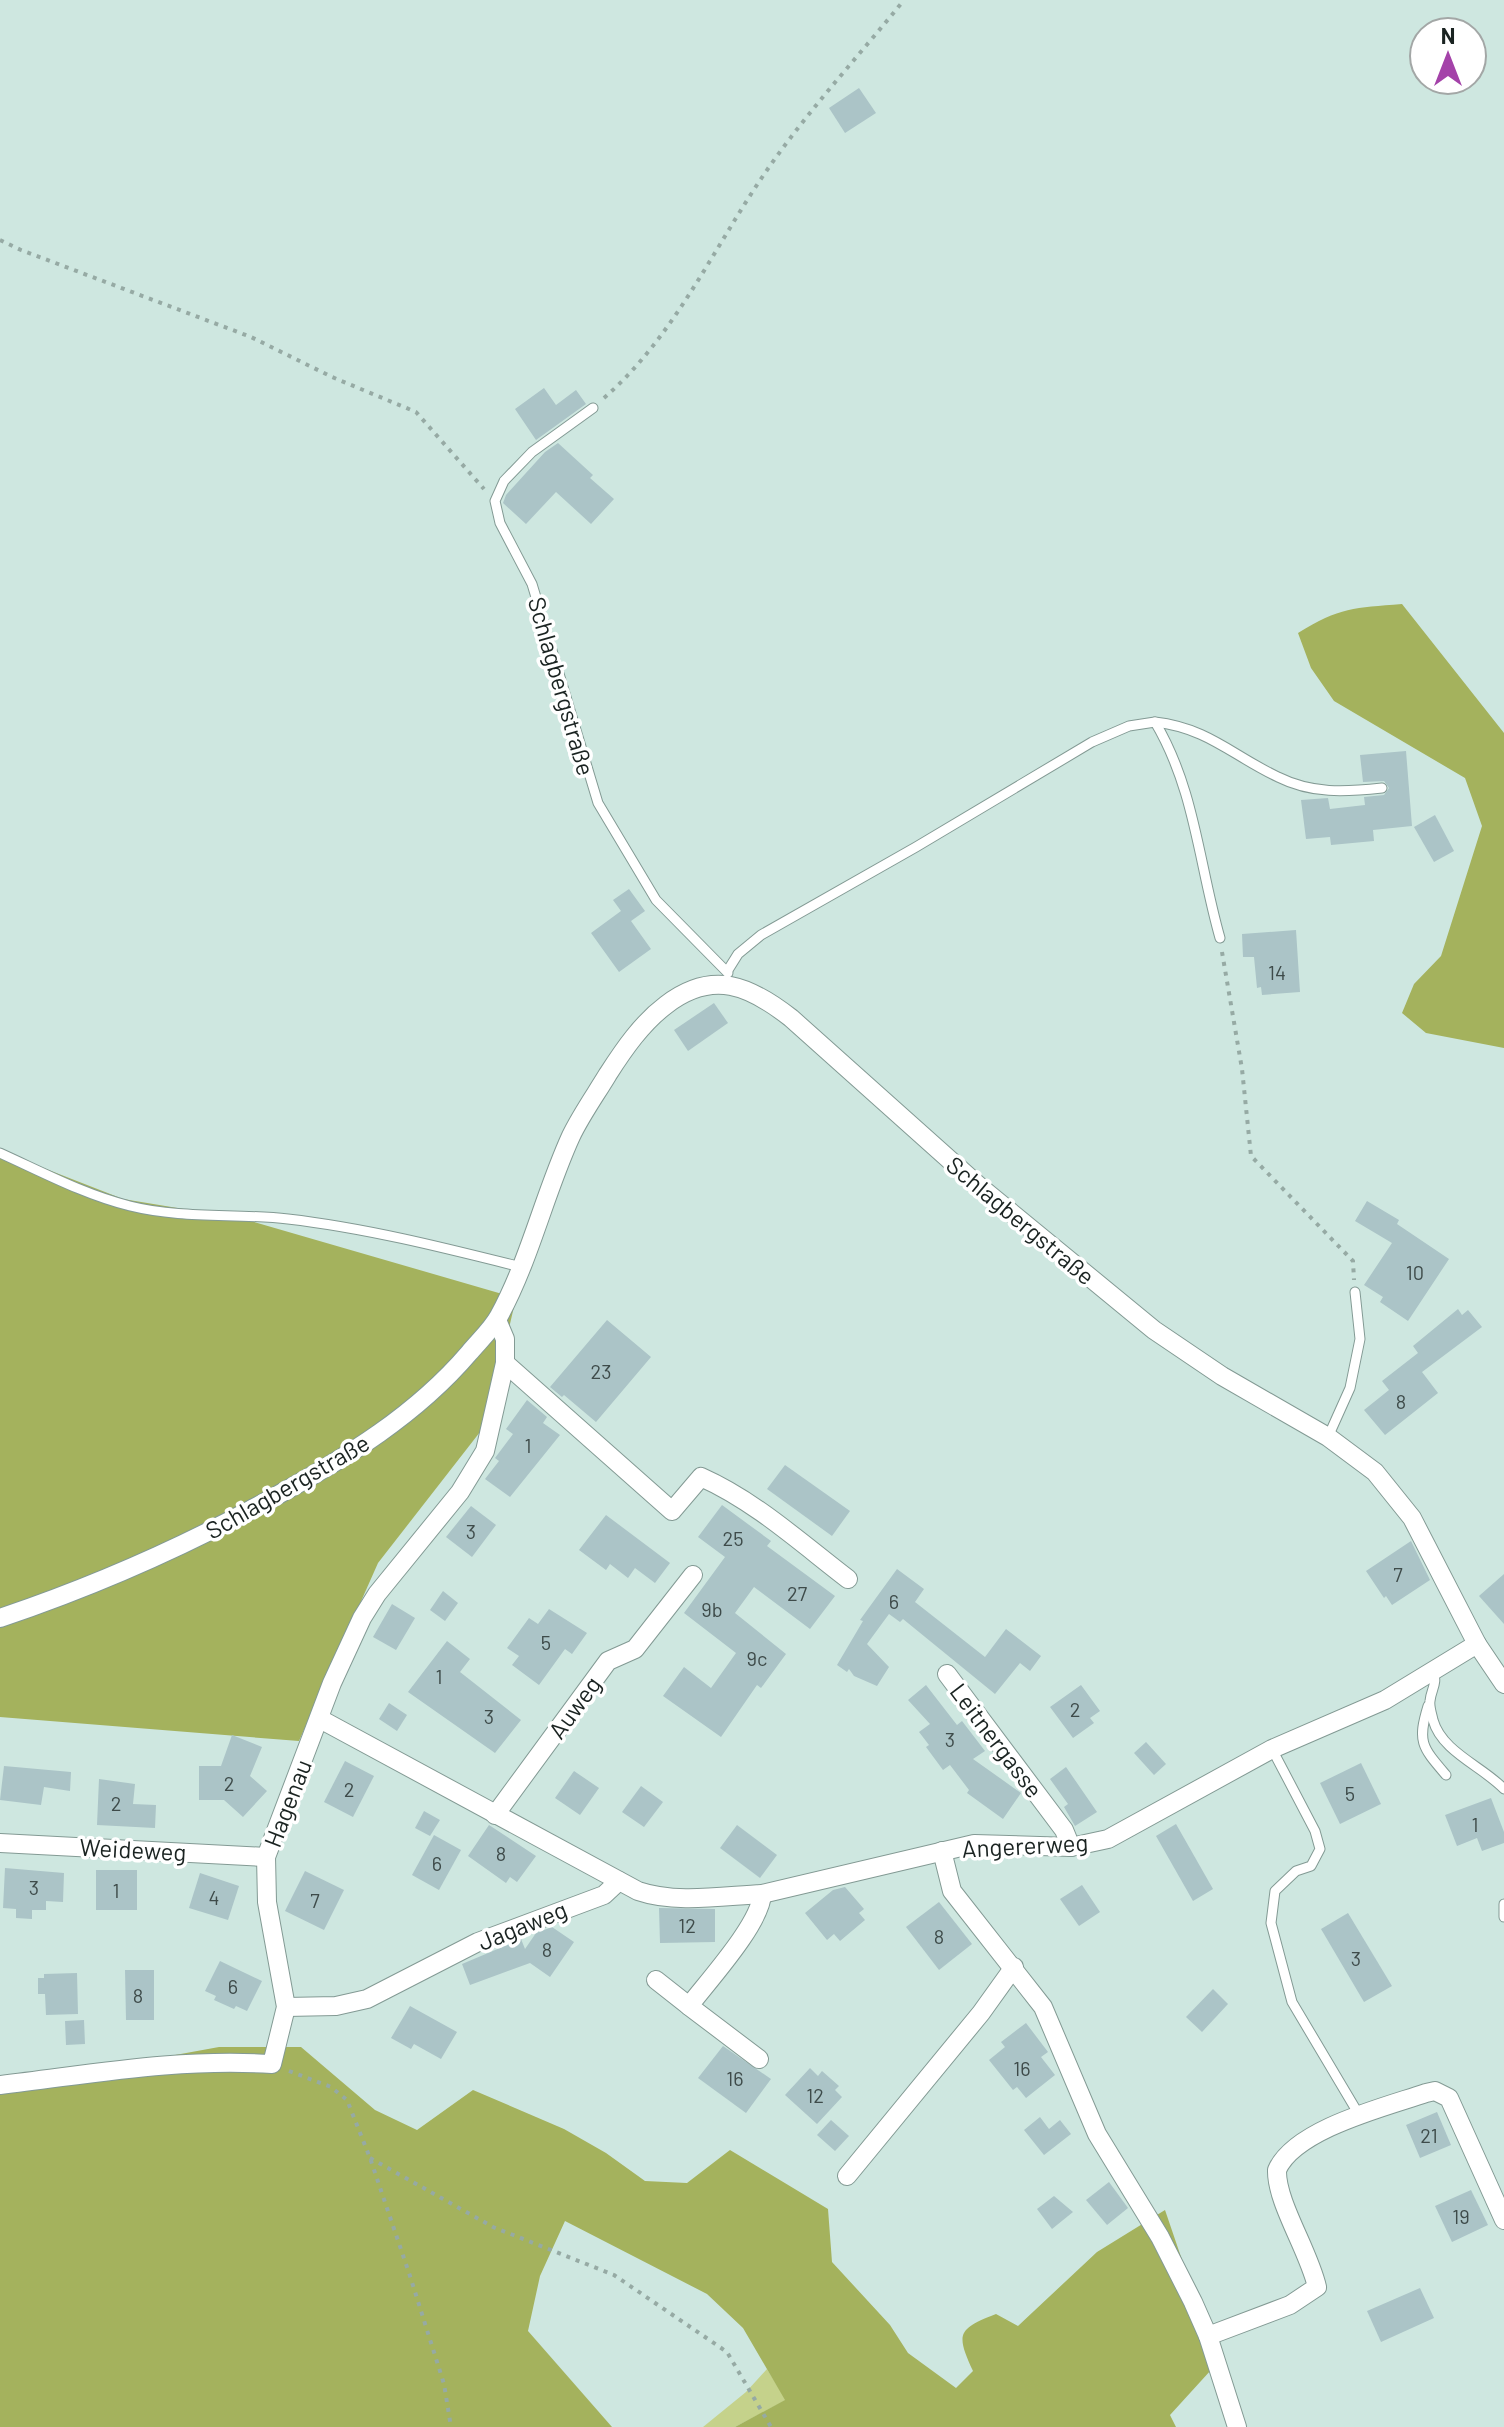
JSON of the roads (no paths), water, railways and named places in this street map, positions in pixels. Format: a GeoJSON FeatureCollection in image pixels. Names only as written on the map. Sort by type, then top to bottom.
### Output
{"type":"FeatureCollection","features":[{"type":"Feature","properties":{"kind":"street","name":"Schlagbergstraße"},"geometry":{"type":"LineString","coordinates":[[0,1618],[133,1567],[230,1522],[332,1465],[422,1400],[497,1320],[572,1135],[633,1038],[669,1002],[729,977],[791,1018],[980,1187],[1154,1330],[1222,1376],[1328,1437],[1375,1472],[1412,1518],[1477,1644],[1504,1684]]}},
{"type":"Feature","properties":{"kind":"street","name":"Hagenau"},"geometry":{"type":"LineString","coordinates":[[0,2085],[156,2064],[272,2064],[286,2007],[267,1902],[266,1857],[347,1648],[362,1618],[377,1594],[476,1468],[492,1430],[505,1363],[505,1339],[497,1320]]}},
{"type":"Feature","properties":{"kind":"street"},"geometry":{"type":"LineString","coordinates":[[505,1363],[672,1511],[701,1477],[753,1506],[848,1579]]}},
{"type":"Feature","properties":{"kind":"street","name":"Auweg"},"geometry":{"type":"LineString","coordinates":[[495,1815],[608,1661],[635,1649],[693,1575]]}},
{"type":"Feature","properties":{"kind":"street","name":"Angererweg"},"geometry":{"type":"LineString","coordinates":[[1237,2427],[1208,2336],[1160,2237],[1097,2134],[1043,2007],[952,1891],[942,1851],[988,1843],[1071,1847],[1093,1844],[1126,1831],[1272,1749],[1362,1712],[1477,1644]]}},
{"type":"Feature","properties":{"kind":"street","name":"Leitnergasse"},"geometry":{"type":"LineString","coordinates":[[947,1674],[1064,1830],[1071,1847]]}},
{"type":"Feature","properties":{"kind":"street"},"geometry":{"type":"LineString","coordinates":[[320,1719],[638,1891],[663,1896],[762,1894],[942,1851]]}},
{"type":"Feature","properties":{"kind":"street","name":"Weideweg"},"geometry":{"type":"LineString","coordinates":[[0,1843],[266,1857]]}},
{"type":"Feature","properties":{"kind":"street","name":"Jagaweg"},"geometry":{"type":"LineString","coordinates":[[286,2007],[336,2006],[367,1999],[478,1942],[604,1895],[619,1881]]}},
{"type":"Feature","properties":{"kind":"street"},"geometry":{"type":"LineString","coordinates":[[689,2006],[754,1920],[762,1894]]}},
{"type":"Feature","properties":{"kind":"street"},"geometry":{"type":"LineString","coordinates":[[847,2176],[981,2013],[1014,1967]]}},
{"type":"Feature","properties":{"kind":"street"},"geometry":{"type":"LineString","coordinates":[[656,1980],[759,2059]]}},
{"type":"Feature","properties":{"kind":"street"},"geometry":{"type":"LineString","coordinates":[[1208,2336],[1290,2305],[1317,2287],[1311,2262],[1280,2193],[1277,2170],[1288,2153],[1358,2113],[1426,2093],[1442,2093],[1454,2105],[1504,2220]]}},
{"type":"Feature","properties":{"kind":"lane","name":"Schlagbergstraße"},"geometry":{"type":"LineString","coordinates":[[593,408],[518,465],[498,490],[495,501],[500,523],[532,584],[598,803],[656,900],[729,977]]}},
{"type":"Feature","properties":{"kind":"lane"},"geometry":{"type":"LineString","coordinates":[[729,977],[738,954],[761,935],[1045,770],[1116,731],[1142,723],[1155,722],[1197,731],[1271,773],[1299,785],[1340,792],[1382,788]]}},
{"type":"Feature","properties":{"kind":"lane"},"geometry":{"type":"LineString","coordinates":[[1155,722],[1167,742],[1191,809],[1220,938]]}},
{"type":"Feature","properties":{"kind":"lane"},"geometry":{"type":"LineString","coordinates":[[0,1153],[72,1185],[150,1211],[257,1216],[326,1224],[521,1267]]}},
{"type":"Feature","properties":{"kind":"lane"},"geometry":{"type":"LineString","coordinates":[[1328,1437],[1350,1388],[1360,1339],[1355,1292]]}},
{"type":"Feature","properties":{"kind":"lane"},"geometry":{"type":"LineString","coordinates":[[1433,1671],[1435,1686],[1422,1729],[1422,1745],[1446,1775]]}},
{"type":"Feature","properties":{"kind":"lane"},"geometry":{"type":"LineString","coordinates":[[1429,1702],[1442,1739],[1504,1789]]}},
{"type":"Feature","properties":{"kind":"lane"},"geometry":{"type":"LineString","coordinates":[[1272,1749],[1315,1831],[1320,1849],[1311,1866],[1296,1871],[1275,1891],[1271,1923],[1278,1954],[1292,2002],[1358,2113]]}},
{"type":"Feature","properties":{"kind":"lane"},"geometry":{"type":"LineString","coordinates":[[1504,1904],[1504,1917]]}}]}
